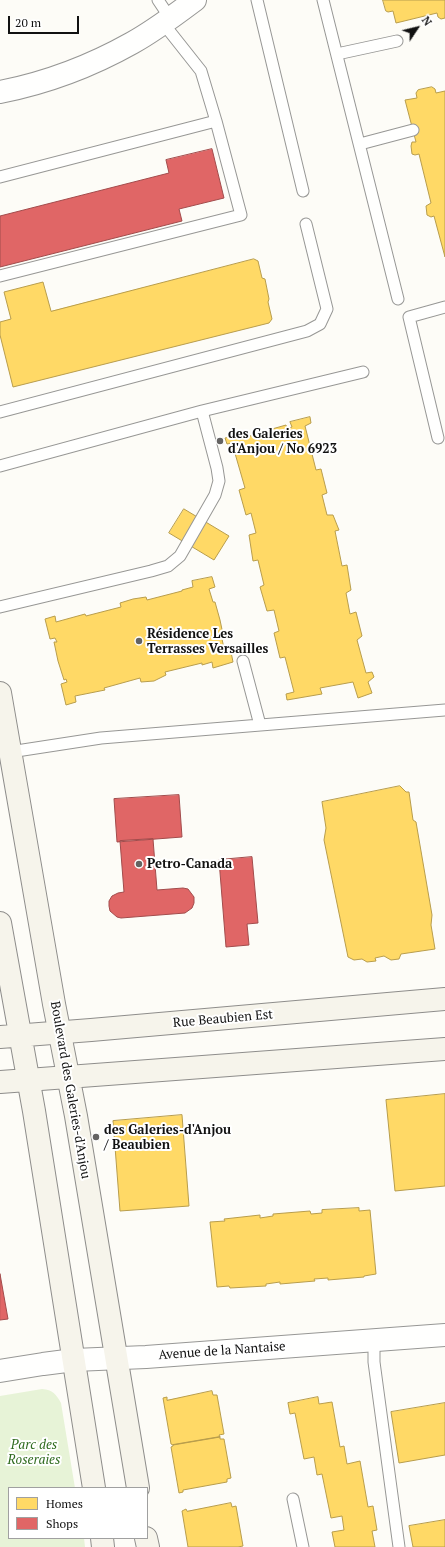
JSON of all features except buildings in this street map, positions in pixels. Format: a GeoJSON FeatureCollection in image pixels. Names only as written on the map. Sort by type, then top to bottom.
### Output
{"type":"FeatureCollection","features":[{"type":"Feature","properties":{"kind":"street"},"geometry":{"type":"LineString","coordinates":[[0,92],[40,82],[100,60],[132,43],[167,21],[195,0]]}},
{"type":"Feature","properties":{"kind":"street","name":"Boulevard des Galeries-d'Anjou"},"geometry":{"type":"LineString","coordinates":[[0,693],[138,1487]]}},
{"type":"Feature","properties":{"kind":"street"},"geometry":{"type":"LineString","coordinates":[[0,923],[10,1036],[28,1081],[94,1487]]}},
{"type":"Feature","properties":{"kind":"street","name":"Rue Beaubien Est"},"geometry":{"type":"LineString","coordinates":[[10,1036],[445,999]]}},
{"type":"Feature","properties":{"kind":"street"},"geometry":{"type":"LineString","coordinates":[[0,1082],[445,1049]]}},
{"type":"Feature","properties":{"kind":"street","name":"Avenue de la Nantaise"},"geometry":{"type":"LineString","coordinates":[[0,1371],[74,1360],[153,1356],[445,1335]]}},
{"type":"Feature","properties":{"kind":"lane"},"geometry":{"type":"LineString","coordinates":[[0,276],[241,215],[201,71],[167,21],[158,0]]}},
{"type":"Feature","properties":{"kind":"lane"},"geometry":{"type":"LineString","coordinates":[[257,0],[303,191]]}},
{"type":"Feature","properties":{"kind":"lane"},"geometry":{"type":"LineString","coordinates":[[323,0],[398,299]]}},
{"type":"Feature","properties":{"kind":"lane"},"geometry":{"type":"LineString","coordinates":[[337,54],[397,41]]}},
{"type":"Feature","properties":{"kind":"lane"},"geometry":{"type":"LineString","coordinates":[[0,177],[216,121]]}},
{"type":"Feature","properties":{"kind":"lane"},"geometry":{"type":"LineString","coordinates":[[360,144],[413,130]]}},
{"type":"Feature","properties":{"kind":"lane"},"geometry":{"type":"LineString","coordinates":[[0,412],[307,331],[320,324],[327,309],[306,224]]}},
{"type":"Feature","properties":{"kind":"lane"},"geometry":{"type":"LineString","coordinates":[[438,438],[409,317],[445,307]]}},
{"type":"Feature","properties":{"kind":"lane"},"geometry":{"type":"LineString","coordinates":[[0,466],[202,411],[362,372]]}},
{"type":"Feature","properties":{"kind":"lane"},"geometry":{"type":"LineString","coordinates":[[0,607],[151,571],[168,566],[180,556],[215,495],[219,481],[202,411]]}},
{"type":"Feature","properties":{"kind":"lane"},"geometry":{"type":"LineString","coordinates":[[244,661],[260,725]]}},
{"type":"Feature","properties":{"kind":"lane"},"geometry":{"type":"LineString","coordinates":[[10,752],[101,738],[445,710]]}},
{"type":"Feature","properties":{"kind":"lane"},"geometry":{"type":"LineString","coordinates":[[374,1340],[374,1362],[399,1547]]}},
{"type":"Feature","properties":{"kind":"lane"},"geometry":{"type":"LineString","coordinates":[[293,1499],[303,1547]]}},
{"type":"Feature","properties":{"kind":"green space","name":"Parc des Roseraies"},"geometry":{"type":"Polygon","coordinates":[[[42,1389],[49,1390],[54,1393],[61,1403],[75,1487],[8,1487],[8,1539],[84,1539],[85,1547],[0,1547],[0,1396],[42,1389]]]}},
{"type":"Feature","properties":{"kind":"place","name":"des Galeries d'Anjou / No 6923"},"geometry":{"type":"Point","coordinates":[220,441]}},
{"type":"Feature","properties":{"kind":"place","name":"Résidence Les Terrasses Versailles"},"geometry":{"type":"Point","coordinates":[139,641]}},
{"type":"Feature","properties":{"kind":"place","name":"Petro-Canada"},"geometry":{"type":"Point","coordinates":[139,864]}},
{"type":"Feature","properties":{"kind":"place","name":"des Galeries-d'Anjou / Beaubien"},"geometry":{"type":"Point","coordinates":[96,1137]}}]}
